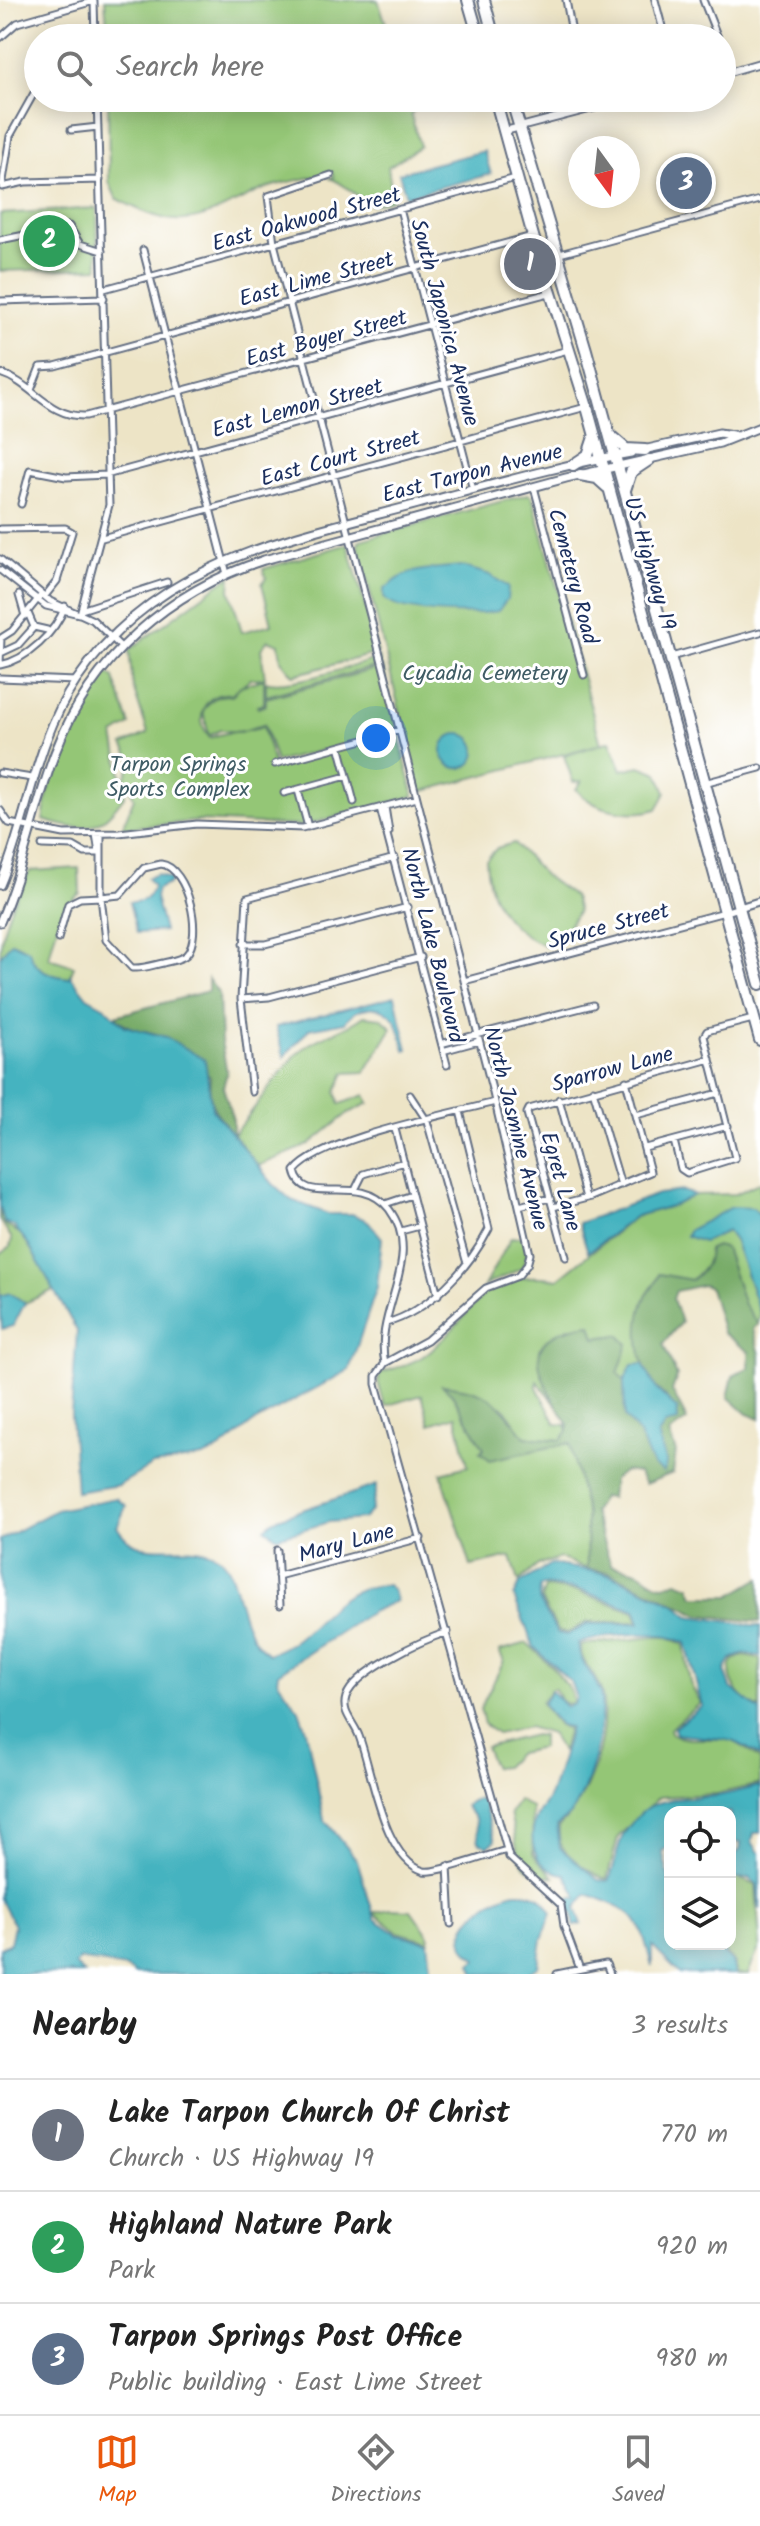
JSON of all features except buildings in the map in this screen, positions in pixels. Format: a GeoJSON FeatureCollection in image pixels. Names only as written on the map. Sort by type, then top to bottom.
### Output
{"type":"FeatureCollection","features":[{"type":"Feature","properties":{"kind":"highway"},"geometry":{"type":"LineString","coordinates":[[468,0],[475,24]]}},
{"type":"Feature","properties":{"kind":"highway"},"geometry":{"type":"LineString","coordinates":[[484,0],[490,24]]}},
{"type":"Feature","properties":{"kind":"highway","name":"US Highway 19"},"geometry":{"type":"LineString","coordinates":[[499,112],[541,263],[595,435],[760,1040]]}},
{"type":"Feature","properties":{"kind":"highway","name":"US Highway 19"},"geometry":{"type":"LineString","coordinates":[[515,112],[608,430],[760,984]]}},
{"type":"Feature","properties":{"kind":"highway"},"geometry":{"type":"LineString","coordinates":[[525,208],[547,250],[555,256]]}},
{"type":"Feature","properties":{"kind":"highway"},"geometry":{"type":"LineString","coordinates":[[541,263],[552,268],[571,304]]}},
{"type":"Feature","properties":{"kind":"highway"},"geometry":{"type":"LineString","coordinates":[[608,430],[626,449],[647,455],[631,472],[625,492]]}},
{"type":"Feature","properties":{"kind":"highway"},"geometry":{"type":"LineString","coordinates":[[595,435],[588,455],[577,470],[597,478],[610,491]]}},
{"type":"Feature","properties":{"kind":"highway"},"geometry":{"type":"LineString","coordinates":[[677,731],[694,773],[704,783]]}},
{"type":"Feature","properties":{"kind":"highway"},"geometry":{"type":"LineString","coordinates":[[692,787],[701,793],[715,823]]}},
{"type":"Feature","properties":{"kind":"main road","name":"East Tarpon Avenue"},"geometry":{"type":"LineString","coordinates":[[0,922],[63,734],[95,679],[121,647],[164,610],[227,574],[351,535],[534,486],[601,458],[647,455],[720,443],[733,435],[760,427]]}},
{"type":"Feature","properties":{"kind":"main road","name":"East Tarpon Avenue"},"geometry":{"type":"LineString","coordinates":[[0,885],[48,732],[76,681],[111,637],[166,591],[222,560],[347,523],[485,487],[577,470],[618,467],[647,455]]}},
{"type":"Feature","properties":{"kind":"main road"},"geometry":{"type":"LineString","coordinates":[[449,509],[456,498],[479,492],[485,487]]}},
{"type":"Feature","properties":{"kind":"street"},"geometry":{"type":"LineString","coordinates":[[566,0],[570,24]]}},
{"type":"Feature","properties":{"kind":"street"},"geometry":{"type":"LineString","coordinates":[[655,0],[661,24]]}},
{"type":"Feature","properties":{"kind":"street"},"geometry":{"type":"LineString","coordinates":[[703,0],[712,24]]}},
{"type":"Feature","properties":{"kind":"street"},"geometry":{"type":"LineString","coordinates":[[0,38],[17,23],[94,1],[95,24]]}},
{"type":"Feature","properties":{"kind":"street"},"geometry":{"type":"LineString","coordinates":[[736,70],[760,63]]}},
{"type":"Feature","properties":{"kind":"street"},"geometry":{"type":"LineString","coordinates":[[24,110],[11,133],[1,187],[25,182],[100,180]]}},
{"type":"Feature","properties":{"kind":"street"},"geometry":{"type":"LineString","coordinates":[[80,612],[109,508],[97,112]]}},
{"type":"Feature","properties":{"kind":"street"},"geometry":{"type":"LineString","coordinates":[[505,131],[579,112]]}},
{"type":"Feature","properties":{"kind":"street"},"geometry":{"type":"LineString","coordinates":[[71,130],[98,127]]}},
{"type":"Feature","properties":{"kind":"street","name":"North Jasmine Avenue"},"geometry":{"type":"LineString","coordinates":[[331,175],[270,196],[267,201],[274,243],[479,1038],[530,1254],[524,1270],[486,1288],[427,1340],[385,1363]]}},
{"type":"Feature","properties":{"kind":"street","name":"East Oakwood Street"},"geometry":{"type":"LineString","coordinates":[[104,289],[517,178]]}},
{"type":"Feature","properties":{"kind":"street"},"geometry":{"type":"LineString","coordinates":[[555,256],[760,200]]}},
{"type":"Feature","properties":{"kind":"street","name":"South Japonica Avenue"},"geometry":{"type":"LineString","coordinates":[[400,209],[473,490]]}},
{"type":"Feature","properties":{"kind":"street"},"geometry":{"type":"LineString","coordinates":[[0,240],[66,226],[72,228],[80,244],[102,251]]}},
{"type":"Feature","properties":{"kind":"street","name":"East Lime Street"},"geometry":{"type":"LineString","coordinates":[[31,390],[40,367],[55,366],[533,236]]}},
{"type":"Feature","properties":{"kind":"street"},"geometry":{"type":"LineString","coordinates":[[143,250],[227,574]]}},
{"type":"Feature","properties":{"kind":"street","name":"East Boyer Street"},"geometry":{"type":"LineString","coordinates":[[0,373],[31,390],[49,407],[80,417],[551,293]]}},
{"type":"Feature","properties":{"kind":"street"},"geometry":{"type":"LineString","coordinates":[[0,301],[104,298]]}},
{"type":"Feature","properties":{"kind":"street","name":"East Lemon Street"},"geometry":{"type":"LineString","coordinates":[[21,504],[30,470],[69,478],[110,473],[570,350]]}},
{"type":"Feature","properties":{"kind":"street","name":"East Court Street"},"geometry":{"type":"LineString","coordinates":[[102,538],[587,407]]}},
{"type":"Feature","properties":{"kind":"street","name":"Cemetery Road"},"geometry":{"type":"LineString","coordinates":[[534,486],[584,675]]}},
{"type":"Feature","properties":{"kind":"street"},"geometry":{"type":"LineString","coordinates":[[0,529],[65,528],[72,532],[57,581],[0,638],[0,665],[21,658],[64,609]]}},
{"type":"Feature","properties":{"kind":"street"},"geometry":{"type":"LineString","coordinates":[[0,559],[4,570],[64,609],[80,612],[93,620],[121,647]]}},
{"type":"Feature","properties":{"kind":"street"},"geometry":{"type":"LineString","coordinates":[[80,612],[167,582]]}},
{"type":"Feature","properties":{"kind":"street"},"geometry":{"type":"LineString","coordinates":[[19,595],[34,627],[48,630]]}},
{"type":"Feature","properties":{"kind":"street"},"geometry":{"type":"LineString","coordinates":[[0,653],[18,645],[34,627]]}},
{"type":"Feature","properties":{"kind":"street"},"geometry":{"type":"LineString","coordinates":[[670,657],[760,632]]}},
{"type":"Feature","properties":{"kind":"street"},"geometry":{"type":"LineString","coordinates":[[0,678],[76,681]]}},
{"type":"Feature","properties":{"kind":"street"},"geometry":{"type":"LineString","coordinates":[[275,764],[400,730]]}},
{"type":"Feature","properties":{"kind":"street"},"geometry":{"type":"LineString","coordinates":[[340,749],[354,802]]}},
{"type":"Feature","properties":{"kind":"street"},"geometry":{"type":"LineString","coordinates":[[704,783],[760,768]]}},
{"type":"Feature","properties":{"kind":"street"},"geometry":{"type":"LineString","coordinates":[[0,773],[32,778]]}},
{"type":"Feature","properties":{"kind":"street"},"geometry":{"type":"LineString","coordinates":[[284,793],[347,776]]}},
{"type":"Feature","properties":{"kind":"street"},"geometry":{"type":"LineString","coordinates":[[298,790],[308,827]]}},
{"type":"Feature","properties":{"kind":"street"},"geometry":{"type":"LineString","coordinates":[[0,810],[8,822],[20,825],[60,834],[98,834],[197,824],[308,827],[417,798]]}},
{"type":"Feature","properties":{"kind":"street","name":"North Lake Boulevard"},"geometry":{"type":"LineString","coordinates":[[383,807],[447,1065]]}},
{"type":"Feature","properties":{"kind":"street"},"geometry":{"type":"LineString","coordinates":[[58,939],[68,904],[80,898],[101,897],[123,894],[145,867],[172,866],[182,877],[193,922],[190,948],[181,958],[141,969],[128,966],[106,940],[101,897],[98,834]]}},
{"type":"Feature","properties":{"kind":"street"},"geometry":{"type":"LineString","coordinates":[[42,845],[73,846],[85,853],[99,853]]}},
{"type":"Feature","properties":{"kind":"street"},"geometry":{"type":"LineString","coordinates":[[252,1092],[241,999],[249,897],[395,858]]}},
{"type":"Feature","properties":{"kind":"street","name":"Spruce Street"},"geometry":{"type":"LineString","coordinates":[[464,981],[760,901]]}},
{"type":"Feature","properties":{"kind":"street"},"geometry":{"type":"LineString","coordinates":[[243,944],[265,944],[408,907]]}},
{"type":"Feature","properties":{"kind":"street"},"geometry":{"type":"LineString","coordinates":[[241,999],[269,997],[421,957]]}},
{"type":"Feature","properties":{"kind":"street"},"geometry":{"type":"LineString","coordinates":[[445,1047],[593,1005]]}},
{"type":"Feature","properties":{"kind":"street"},"geometry":{"type":"LineString","coordinates":[[674,1141],[681,1169],[687,1173],[732,1161],[736,1156],[704,1036],[707,1031],[757,1020]]}},
{"type":"Feature","properties":{"kind":"street","name":"Sparrow Lane"},"geometry":{"type":"LineString","coordinates":[[527,1113],[532,1107],[559,1099],[710,1059]]}},
{"type":"Feature","properties":{"kind":"street"},"geometry":{"type":"LineString","coordinates":[[553,1207],[586,1198],[650,1172],[626,1081]]}},
{"type":"Feature","properties":{"kind":"street"},"geometry":{"type":"LineString","coordinates":[[593,1090],[621,1185]]}},
{"type":"Feature","properties":{"kind":"street"},"geometry":{"type":"LineString","coordinates":[[636,1115],[719,1093]]}},
{"type":"Feature","properties":{"kind":"street"},"geometry":{"type":"LineString","coordinates":[[410,1095],[427,1121],[466,1260]]}},
{"type":"Feature","properties":{"kind":"street"},"geometry":{"type":"LineString","coordinates":[[559,1099],[586,1198]]}},
{"type":"Feature","properties":{"kind":"street"},"geometry":{"type":"LineString","coordinates":[[495,1102],[335,1147],[302,1164],[295,1174],[320,1192],[356,1188],[368,1191],[385,1204],[401,1231],[402,1262],[382,1342],[385,1363],[379,1368],[376,1384],[507,1850],[511,1860],[561,1905],[564,1926],[580,1969]]}},
{"type":"Feature","properties":{"kind":"street"},"geometry":{"type":"LineString","coordinates":[[386,1323],[419,1310],[438,1295],[489,1229],[460,1111]]}},
{"type":"Feature","properties":{"kind":"street","name":"Egret Lane"},"geometry":{"type":"LineString","coordinates":[[527,1113],[566,1257]]}},
{"type":"Feature","properties":{"kind":"street"},"geometry":{"type":"LineString","coordinates":[[645,1148],[728,1126]]}},
{"type":"Feature","properties":{"kind":"street"},"geometry":{"type":"LineString","coordinates":[[395,1129],[438,1295]]}},
{"type":"Feature","properties":{"kind":"street"},"geometry":{"type":"LineString","coordinates":[[356,1188],[363,1174],[404,1162]]}},
{"type":"Feature","properties":{"kind":"street"},"geometry":{"type":"LineString","coordinates":[[385,1204],[412,1195]]}},
{"type":"Feature","properties":{"kind":"street"},"geometry":{"type":"LineString","coordinates":[[519,1206],[550,1198]]}},
{"type":"Feature","properties":{"kind":"street"},"geometry":{"type":"LineString","coordinates":[[401,1231],[420,1226]]}},
{"type":"Feature","properties":{"kind":"street","name":"Mary Lane"},"geometry":{"type":"LineString","coordinates":[[278,1576],[421,1538]]}},
{"type":"Feature","properties":{"kind":"street"},"geometry":{"type":"LineString","coordinates":[[277,1550],[280,1605]]}},
{"type":"Feature","properties":{"kind":"street"},"geometry":{"type":"LineString","coordinates":[[448,1632],[425,1640],[359,1678],[345,1701],[395,1844],[424,1871],[507,1850]]}},
{"type":"Feature","properties":{"kind":"street"},"geometry":{"type":"LineString","coordinates":[[448,1866],[451,1924]]}},
{"type":"Feature","properties":{"kind":"street"},"geometry":{"type":"LineString","coordinates":[[557,1974],[606,1964],[610,1974]]}},
{"type":"Feature","properties":{"kind":"green space"},"geometry":{"type":"Polygon","coordinates":[[[105,0],[378,0],[386,24],[107,24],[105,0]]]}},
{"type":"Feature","properties":{"kind":"green space"},"geometry":{"type":"Polygon","coordinates":[[[108,112],[413,112],[411,115],[420,146],[388,167],[393,199],[371,205],[329,178],[334,177],[332,172],[264,189],[201,217],[172,220],[116,198],[109,182],[108,112]]]}},
{"type":"Feature","properties":{"kind":"green space"},"geometry":{"type":"Polygon","coordinates":[[[97,208],[98,268],[0,271],[0,214],[97,208]]]}},
{"type":"Feature","properties":{"kind":"green space","name":"Cycadia Cemetery"},"geometry":{"type":"Polygon","coordinates":[[[528,494],[532,496],[601,744],[420,792],[358,544],[360,540],[528,494]]]}},
{"type":"Feature","properties":{"kind":"green space","name":"Tarpon Springs Sports Complex"},"geometry":{"type":"Polygon","coordinates":[[[348,544],[378,653],[293,675],[281,660],[279,644],[268,640],[261,649],[265,678],[250,679],[231,694],[214,697],[204,708],[202,723],[210,738],[263,726],[274,767],[398,733],[414,796],[302,826],[200,821],[122,828],[134,798],[125,779],[132,760],[123,745],[148,733],[133,687],[129,650],[231,575],[230,590],[242,632],[272,624],[262,584],[266,578],[263,569],[348,544]]]}},
{"type":"Feature","properties":{"kind":"green space"},"geometry":{"type":"Polygon","coordinates":[[[379,658],[381,665],[266,696],[266,681],[275,683],[304,679],[379,658]]]}},
{"type":"Feature","properties":{"kind":"green space"},"geometry":{"type":"Polygon","coordinates":[[[383,667],[398,731],[276,762],[264,724],[240,732],[220,730],[209,736],[203,711],[215,698],[232,696],[240,686],[264,679],[264,704],[258,708],[266,705],[266,698],[383,667]]]}},
{"type":"Feature","properties":{"kind":"green space"},"geometry":{"type":"Polygon","coordinates":[[[107,673],[114,678],[130,725],[114,735],[125,795],[108,816],[90,826],[70,827],[43,820],[51,781],[65,743],[84,706],[107,673]]]}},
{"type":"Feature","properties":{"kind":"green space"},"geometry":{"type":"Polygon","coordinates":[[[610,741],[622,770],[640,766],[658,773],[666,793],[657,809],[636,812],[614,810],[593,803],[576,789],[582,781],[573,782],[564,756],[610,741]]]}},
{"type":"Feature","properties":{"kind":"green space"},"geometry":{"type":"Polygon","coordinates":[[[514,843],[544,875],[574,897],[578,911],[560,939],[546,946],[511,923],[491,888],[486,860],[497,848],[514,843]]]}},
{"type":"Feature","properties":{"kind":"green space"},"geometry":{"type":"Polygon","coordinates":[[[79,868],[80,893],[63,914],[49,958],[74,966],[69,978],[44,971],[34,963],[28,950],[12,942],[0,957],[2,934],[9,912],[30,871],[79,868]]]}},
{"type":"Feature","properties":{"kind":"green space"},"geometry":{"type":"Polygon","coordinates":[[[208,979],[219,994],[221,1041],[227,1073],[223,1087],[233,1120],[233,1134],[214,1108],[210,1077],[167,1038],[135,1029],[115,1016],[208,991],[208,979]]]}},
{"type":"Feature","properties":{"kind":"green space"},"geometry":{"type":"Polygon","coordinates":[[[364,1016],[381,1018],[392,1028],[365,1072],[345,1073],[336,1092],[340,1104],[365,1095],[369,1103],[347,1114],[309,1145],[258,1166],[233,1134],[299,1052],[364,1016]]]}},
{"type":"Feature","properties":{"kind":"green space"},"geometry":{"type":"Polygon","coordinates":[[[760,1182],[760,1215],[753,1208],[703,1242],[727,1231],[735,1242],[760,1313],[758,1324],[744,1305],[725,1248],[709,1249],[708,1264],[691,1280],[659,1275],[645,1298],[640,1318],[645,1368],[643,1365],[632,1366],[624,1381],[618,1373],[628,1344],[619,1335],[595,1338],[591,1325],[577,1326],[562,1330],[540,1348],[545,1381],[559,1408],[537,1381],[537,1387],[556,1424],[566,1425],[568,1431],[561,1440],[525,1437],[503,1407],[452,1394],[484,1448],[481,1451],[570,1443],[586,1513],[587,1569],[560,1558],[538,1565],[519,1581],[511,1557],[471,1566],[441,1473],[468,1466],[456,1416],[430,1424],[422,1395],[385,1406],[378,1382],[380,1373],[426,1354],[495,1287],[511,1279],[558,1279],[636,1216],[675,1205],[694,1195],[736,1194],[760,1182]]]}},
{"type":"Feature","properties":{"kind":"green space"},"geometry":{"type":"Polygon","coordinates":[[[0,1206],[5,1224],[22,1235],[56,1289],[25,1303],[10,1293],[0,1296],[0,1254],[10,1247],[12,1239],[0,1220],[0,1206]]]}},
{"type":"Feature","properties":{"kind":"green space"},"geometry":{"type":"Polygon","coordinates":[[[524,1236],[527,1254],[522,1268],[484,1286],[511,1238],[524,1236]]]}},
{"type":"Feature","properties":{"kind":"green space"},"geometry":{"type":"Polygon","coordinates":[[[716,1246],[725,1248],[744,1305],[758,1324],[753,1329],[760,1355],[760,1419],[747,1414],[728,1397],[733,1376],[749,1368],[749,1352],[723,1333],[710,1288],[703,1285],[676,1291],[673,1299],[681,1322],[663,1344],[677,1376],[672,1391],[687,1420],[669,1433],[676,1452],[673,1473],[645,1484],[638,1473],[625,1471],[613,1479],[611,1498],[602,1497],[593,1512],[611,1565],[637,1571],[660,1585],[677,1581],[690,1586],[694,1596],[730,1596],[760,1578],[760,1622],[700,1615],[609,1572],[587,1569],[586,1513],[570,1443],[490,1460],[480,1452],[484,1448],[452,1394],[442,1385],[471,1390],[491,1399],[525,1437],[561,1440],[568,1431],[568,1424],[542,1375],[540,1350],[547,1340],[560,1332],[591,1324],[595,1338],[619,1335],[628,1344],[618,1373],[624,1381],[625,1417],[666,1463],[658,1435],[665,1424],[666,1397],[644,1366],[639,1340],[641,1313],[645,1298],[659,1274],[691,1280],[704,1267],[709,1249],[716,1246]]]}},
{"type":"Feature","properties":{"kind":"green space"},"geometry":{"type":"Polygon","coordinates":[[[545,1587],[579,1592],[635,1612],[638,1622],[588,1622],[568,1633],[558,1631],[541,1600],[545,1587]]]}},
{"type":"Feature","properties":{"kind":"green space"},"geometry":{"type":"Polygon","coordinates":[[[669,1637],[684,1645],[690,1683],[700,1703],[670,1729],[672,1734],[737,1743],[760,1760],[760,1784],[717,1794],[659,1797],[618,1837],[607,1879],[576,1861],[559,1840],[559,1826],[570,1814],[588,1783],[602,1729],[602,1695],[583,1658],[580,1645],[669,1637]]]}},
{"type":"Feature","properties":{"kind":"green space"},"geometry":{"type":"Polygon","coordinates":[[[527,1643],[556,1671],[572,1696],[573,1703],[566,1704],[560,1700],[555,1689],[551,1689],[541,1703],[558,1726],[568,1728],[562,1752],[551,1734],[528,1727],[497,1734],[484,1724],[480,1709],[504,1661],[499,1651],[527,1643]]]}},
{"type":"Feature","properties":{"kind":"green space"},"geometry":{"type":"Polygon","coordinates":[[[743,1656],[760,1659],[760,1709],[747,1701],[732,1682],[733,1660],[743,1656]]]}},
{"type":"Feature","properties":{"kind":"green space"},"geometry":{"type":"Polygon","coordinates":[[[534,1735],[542,1736],[542,1748],[518,1753],[504,1767],[494,1768],[485,1747],[534,1735]]]}},
{"type":"Feature","properties":{"kind":"green space"},"geometry":{"type":"Polygon","coordinates":[[[518,1800],[532,1808],[533,1854],[554,1877],[531,1871],[520,1857],[510,1814],[518,1800]]]}},
{"type":"Feature","properties":{"kind":"green space"},"geometry":{"type":"Polygon","coordinates":[[[736,1879],[756,1885],[760,1946],[748,1974],[737,1974],[733,1961],[724,1950],[736,1950],[736,1879]]]}},
{"type":"Feature","properties":{"kind":"green space"},"geometry":{"type":"Polygon","coordinates":[[[391,1909],[411,1910],[430,1937],[429,1941],[398,1932],[375,1914],[391,1909]]]}},
{"type":"Feature","properties":{"kind":"water"},"geometry":{"type":"Polygon","coordinates":[[[484,151],[491,174],[406,196],[399,173],[484,151]]]}},
{"type":"Feature","properties":{"kind":"water"},"geometry":{"type":"Polygon","coordinates":[[[461,566],[490,575],[508,587],[507,599],[498,611],[456,613],[419,610],[391,603],[384,598],[384,590],[411,573],[461,566]]]}},
{"type":"Feature","properties":{"kind":"water"},"geometry":{"type":"Polygon","coordinates":[[[459,734],[471,739],[476,751],[471,763],[459,768],[447,763],[442,751],[447,739],[459,734]]]}},
{"type":"Feature","properties":{"kind":"water"},"geometry":{"type":"Polygon","coordinates":[[[157,874],[171,879],[170,883],[157,889],[155,897],[164,931],[137,933],[129,902],[147,897],[153,886],[147,878],[157,874]]]}},
{"type":"Feature","properties":{"kind":"water"},"geometry":{"type":"Polygon","coordinates":[[[11,942],[29,950],[34,963],[49,974],[69,978],[70,975],[87,997],[105,1007],[125,1026],[166,1037],[205,1060],[212,1109],[273,1184],[291,1200],[328,1214],[352,1214],[368,1221],[382,1238],[377,1287],[349,1370],[254,1422],[219,1450],[203,1457],[153,1465],[119,1485],[76,1492],[71,1415],[77,1331],[27,1242],[14,1226],[4,1222],[0,1206],[0,957],[11,942]]]}},
{"type":"Feature","properties":{"kind":"water"},"geometry":{"type":"Polygon","coordinates":[[[395,996],[408,1049],[405,1050],[398,1026],[389,1013],[369,1008],[356,1012],[345,1022],[309,1029],[284,1057],[276,1027],[395,996]]]}},
{"type":"Feature","properties":{"kind":"water"},"geometry":{"type":"Polygon","coordinates":[[[683,1191],[694,1195],[675,1205],[636,1216],[588,1252],[579,1223],[658,1194],[683,1191]]]}},
{"type":"Feature","properties":{"kind":"water"},"geometry":{"type":"Polygon","coordinates":[[[732,1207],[753,1208],[760,1215],[760,1313],[735,1242],[727,1231],[703,1242],[686,1236],[689,1230],[732,1207]]]}},
{"type":"Feature","properties":{"kind":"water"},"geometry":{"type":"Polygon","coordinates":[[[10,1293],[25,1303],[13,1326],[2,1329],[0,1296],[10,1293]]]}},
{"type":"Feature","properties":{"kind":"water"},"geometry":{"type":"Polygon","coordinates":[[[643,1364],[657,1390],[677,1409],[678,1421],[665,1424],[658,1435],[666,1463],[664,1472],[653,1466],[639,1434],[625,1417],[624,1381],[632,1365],[643,1364]]]}},
{"type":"Feature","properties":{"kind":"water"},"geometry":{"type":"Polygon","coordinates":[[[377,1485],[371,1511],[363,1519],[329,1522],[277,1537],[265,1528],[278,1518],[377,1485]]]}},
{"type":"Feature","properties":{"kind":"water"},"geometry":{"type":"Polygon","coordinates":[[[116,1498],[126,1506],[117,1527],[127,1539],[150,1548],[205,1551],[218,1556],[225,1563],[249,1631],[268,1654],[300,1637],[350,1594],[387,1585],[393,1590],[396,1601],[371,1612],[278,1673],[277,1680],[299,1710],[306,1730],[324,1819],[357,1860],[375,1919],[397,1934],[428,1942],[432,1974],[134,1974],[125,1968],[80,1959],[75,1965],[84,1974],[0,1974],[0,1948],[10,1943],[14,1926],[0,1898],[0,1540],[56,1510],[116,1498]]]}},
{"type":"Feature","properties":{"kind":"water"},"geometry":{"type":"Polygon","coordinates":[[[551,1564],[609,1574],[675,1604],[689,1616],[760,1626],[760,1656],[742,1654],[731,1659],[725,1671],[731,1688],[760,1711],[760,1757],[730,1741],[676,1734],[674,1728],[702,1706],[686,1643],[647,1634],[578,1643],[581,1657],[600,1693],[601,1720],[581,1797],[573,1811],[557,1826],[560,1848],[598,1880],[608,1881],[621,1839],[643,1811],[664,1801],[717,1796],[760,1786],[760,1833],[754,1833],[752,1842],[760,1854],[760,1910],[757,1884],[749,1878],[736,1879],[736,1854],[741,1843],[736,1842],[736,1806],[664,1806],[664,1950],[722,1950],[732,1962],[735,1974],[680,1974],[652,1946],[652,1967],[644,1936],[634,1918],[627,1911],[587,1894],[576,1908],[582,1924],[574,1926],[573,1913],[565,1910],[569,1905],[563,1903],[572,1897],[578,1898],[565,1874],[548,1868],[537,1856],[533,1831],[553,1786],[570,1727],[559,1725],[543,1704],[551,1691],[566,1707],[574,1704],[576,1697],[570,1681],[534,1647],[514,1597],[520,1583],[551,1564]],[[540,1587],[539,1600],[557,1633],[568,1635],[588,1624],[640,1623],[636,1610],[580,1590],[540,1587]]]}},
{"type":"Feature","properties":{"kind":"water"},"geometry":{"type":"Polygon","coordinates":[[[477,1799],[483,1801],[495,1841],[488,1847],[479,1842],[475,1818],[465,1806],[477,1799]]]}},
{"type":"Feature","properties":{"kind":"water"},"geometry":{"type":"Polygon","coordinates":[[[516,1892],[538,1896],[552,1913],[542,1939],[538,1967],[526,1974],[475,1974],[471,1964],[477,1959],[464,1946],[466,1927],[479,1910],[498,1898],[516,1892]]]}},
{"type":"Feature","properties":{"kind":"place","name":"Tarpon Springs Post Office"},"geometry":{"type":"Point","coordinates":[686,183]}},
{"type":"Feature","properties":{"kind":"place","name":"Highland Nature Park"},"geometry":{"type":"Point","coordinates":[49,241]}},
{"type":"Feature","properties":{"kind":"place","name":"Lake Tarpon Church Of Christ"},"geometry":{"type":"Point","coordinates":[530,264]}}]}
